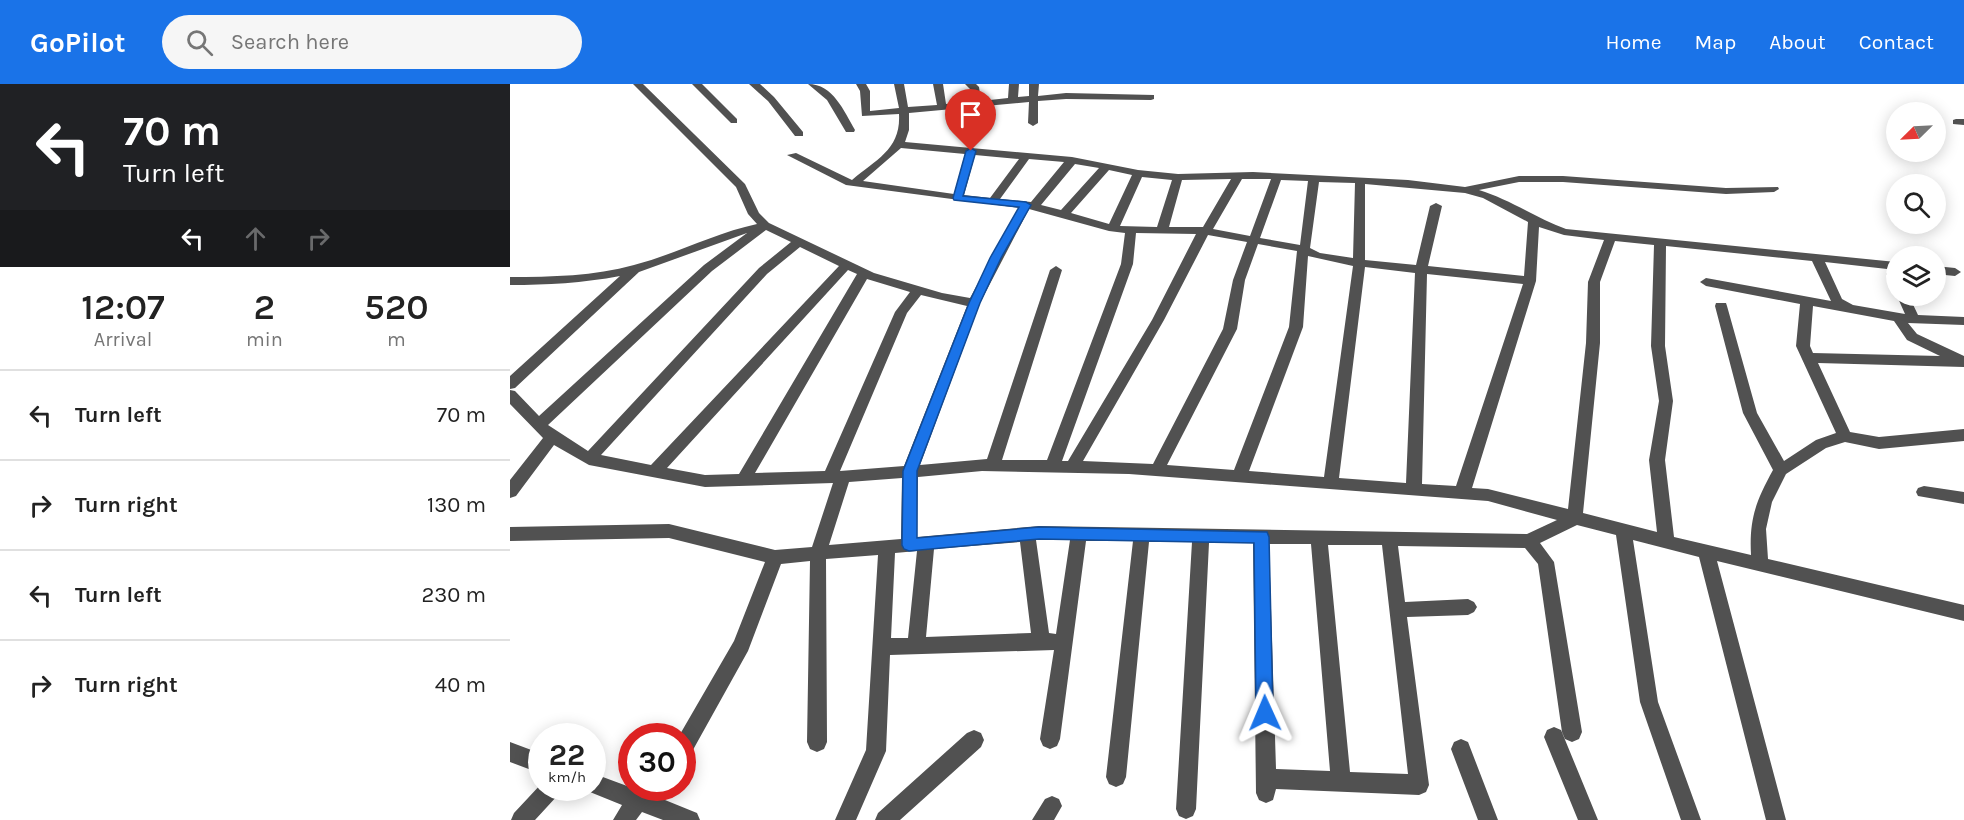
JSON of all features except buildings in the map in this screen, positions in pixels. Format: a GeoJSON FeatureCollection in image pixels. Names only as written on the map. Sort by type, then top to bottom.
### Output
{"type":"FeatureCollection","features":[{"type":"Feature","properties":{"kind":"street"},"geometry":{"type":"LineString","coordinates":[[638,84],[741,186],[754,214],[765,225],[864,273],[918,290],[974,303]]}},
{"type":"Feature","properties":{"kind":"street"},"geometry":{"type":"LineString","coordinates":[[697,84],[734,120]]}},
{"type":"Feature","properties":{"kind":"street"},"geometry":{"type":"LineString","coordinates":[[754,84],[771,99],[799,134]]}},
{"type":"Feature","properties":{"kind":"street"},"geometry":{"type":"LineString","coordinates":[[813,84],[831,98],[849,127],[942,107],[1066,96],[1151,97]]}},
{"type":"Feature","properties":{"kind":"street"},"geometry":{"type":"LineString","coordinates":[[861,84],[865,91],[865,114],[905,116]]}},
{"type":"Feature","properties":{"kind":"street"},"geometry":{"type":"LineString","coordinates":[[855,183],[899,145],[905,116],[899,84]]}},
{"type":"Feature","properties":{"kind":"street"},"geometry":{"type":"LineString","coordinates":[[938,84],[942,107]]}},
{"type":"Feature","properties":{"kind":"street"},"geometry":{"type":"LineString","coordinates":[[970,84],[976,89],[976,104]]}},
{"type":"Feature","properties":{"kind":"street"},"geometry":{"type":"LineString","coordinates":[[1013,100],[1014,84]]}},
{"type":"Feature","properties":{"kind":"street"},"geometry":{"type":"LineString","coordinates":[[1033,123],[1034,84]]}},
{"type":"Feature","properties":{"kind":"street"},"geometry":{"type":"LineString","coordinates":[[899,145],[1072,160],[1138,173],[1178,177],[1277,177],[1408,183],[1466,190],[1487,196],[1534,220],[1564,232],[1817,258],[1886,272]]}},
{"type":"Feature","properties":{"kind":"street"},"geometry":{"type":"LineString","coordinates":[[958,198],[971,151]]}},
{"type":"Feature","properties":{"kind":"street"},"geometry":{"type":"LineString","coordinates":[[792,154],[846,182],[958,198],[1030,205],[1113,229],[1206,229],[1255,240],[1304,247],[1317,256],[1359,263],[1530,281]]}},
{"type":"Feature","properties":{"kind":"street"},"geometry":{"type":"LineString","coordinates":[[993,201],[1027,155]]}},
{"type":"Feature","properties":{"kind":"street"},"geometry":{"type":"LineString","coordinates":[[916,645],[918,544],[910,471],[974,303],[996,258],[1030,205],[1072,160]]}},
{"type":"Feature","properties":{"kind":"street"},"geometry":{"type":"LineString","coordinates":[[1063,215],[1107,166]]}},
{"type":"Feature","properties":{"kind":"street"},"geometry":{"type":"LineString","coordinates":[[1113,229],[1138,173]]}},
{"type":"Feature","properties":{"kind":"street"},"geometry":{"type":"LineString","coordinates":[[1072,467],[1158,320],[1206,229],[1238,176]]}},
{"type":"Feature","properties":{"kind":"street"},"geometry":{"type":"LineString","coordinates":[[1162,230],[1178,177]]}},
{"type":"Feature","properties":{"kind":"street"},"geometry":{"type":"LineString","coordinates":[[1157,470],[1230,329],[1239,280],[1277,177]]}},
{"type":"Feature","properties":{"kind":"street"},"geometry":{"type":"LineString","coordinates":[[1239,477],[1296,327],[1314,179]]}},
{"type":"Feature","properties":{"kind":"street"},"geometry":{"type":"LineString","coordinates":[[1466,190],[1519,179],[1563,179],[1726,191],[1774,189]]}},
{"type":"Feature","properties":{"kind":"street"},"geometry":{"type":"LineString","coordinates":[[1331,484],[1359,263],[1360,181]]}},
{"type":"Feature","properties":{"kind":"street"},"geometry":{"type":"LineString","coordinates":[[1414,490],[1422,269],[1436,207]]}},
{"type":"Feature","properties":{"kind":"street"},"geometry":{"type":"LineString","coordinates":[[1462,493],[1530,281],[1534,220]]}},
{"type":"Feature","properties":{"kind":"street"},"geometry":{"type":"LineString","coordinates":[[510,281],[568,280],[635,269],[738,230],[765,225]]}},
{"type":"Feature","properties":{"kind":"street"},"geometry":{"type":"LineString","coordinates":[[538,426],[708,268],[765,225]]}},
{"type":"Feature","properties":{"kind":"street"},"geometry":{"type":"LineString","coordinates":[[1052,466],[1127,264],[1131,230]]}},
{"type":"Feature","properties":{"kind":"street"},"geometry":{"type":"LineString","coordinates":[[1575,518],[1593,343],[1594,282],[1610,238]]}},
{"type":"Feature","properties":{"kind":"street"},"geometry":{"type":"LineString","coordinates":[[590,459],[770,265],[800,241]]}},
{"type":"Feature","properties":{"kind":"street"},"geometry":{"type":"LineString","coordinates":[[1660,243],[1658,346],[1666,401],[1657,460],[1666,541]]}},
{"type":"Feature","properties":{"kind":"street"},"geometry":{"type":"LineString","coordinates":[[1817,258],[1837,301],[1849,309]]}},
{"type":"Feature","properties":{"kind":"street"},"geometry":{"type":"LineString","coordinates":[[654,472],[847,264]]}},
{"type":"Feature","properties":{"kind":"street"},"geometry":{"type":"LineString","coordinates":[[510,384],[635,269]]}},
{"type":"Feature","properties":{"kind":"street"},"geometry":{"type":"LineString","coordinates":[[993,465],[1056,270]]}},
{"type":"Feature","properties":{"kind":"street"},"geometry":{"type":"LineString","coordinates":[[1946,271],[1955,272]]}},
{"type":"Feature","properties":{"kind":"street"},"geometry":{"type":"LineString","coordinates":[[743,480],[864,273]]}},
{"type":"Feature","properties":{"kind":"street"},"geometry":{"type":"LineString","coordinates":[[1706,282],[1898,318],[1964,321]]}},
{"type":"Feature","properties":{"kind":"street"},"geometry":{"type":"LineString","coordinates":[[817,742],[818,553],[836,477],[901,312],[918,290]]}},
{"type":"Feature","properties":{"kind":"street"},"geometry":{"type":"LineString","coordinates":[[1807,301],[1803,346],[1845,436]]}},
{"type":"Feature","properties":{"kind":"street"},"geometry":{"type":"LineString","coordinates":[[1721,306],[1750,412],[1781,470]]}},
{"type":"Feature","properties":{"kind":"street"},"geometry":{"type":"LineString","coordinates":[[1907,306],[1914,319]]}},
{"type":"Feature","properties":{"kind":"street"},"geometry":{"type":"LineString","coordinates":[[1898,318],[1912,337],[1963,362]]}},
{"type":"Feature","properties":{"kind":"street"},"geometry":{"type":"LineString","coordinates":[[1808,358],[1963,362]]}},
{"type":"Feature","properties":{"kind":"street"},"geometry":{"type":"LineString","coordinates":[[513,403],[538,426],[590,459],[705,481],[836,477],[993,465],[1052,466],[1157,470],[1488,495],[1706,551],[1964,613]]}},
{"type":"Feature","properties":{"kind":"street"},"geometry":{"type":"LineString","coordinates":[[1760,564],[1758,529],[1764,502],[1781,470],[1821,444],[1845,436],[1879,443],[1964,435]]}},
{"type":"Feature","properties":{"kind":"street"},"geometry":{"type":"LineString","coordinates":[[510,492],[552,436]]}},
{"type":"Feature","properties":{"kind":"street"},"geometry":{"type":"LineString","coordinates":[[1923,492],[1964,498]]}},
{"type":"Feature","properties":{"kind":"street"},"geometry":{"type":"LineString","coordinates":[[510,534],[669,531],[775,557],[1027,534],[1529,541],[1575,518]]}},
{"type":"Feature","properties":{"kind":"street"},"geometry":{"type":"LineString","coordinates":[[1623,530],[1648,702],[1691,820]]}},
{"type":"Feature","properties":{"kind":"street"},"geometry":{"type":"LineString","coordinates":[[1027,534],[1041,640]]}},
{"type":"Feature","properties":{"kind":"street"},"geometry":{"type":"LineString","coordinates":[[1050,739],[1078,534]]}},
{"type":"Feature","properties":{"kind":"street"},"geometry":{"type":"LineString","coordinates":[[1116,777],[1142,534]]}},
{"type":"Feature","properties":{"kind":"street"},"geometry":{"type":"LineString","coordinates":[[1186,809],[1201,536]]}},
{"type":"Feature","properties":{"kind":"street"},"geometry":{"type":"LineString","coordinates":[[1262,537],[1266,786],[1341,782],[1419,784],[1389,539]]}},
{"type":"Feature","properties":{"kind":"street"},"geometry":{"type":"LineString","coordinates":[[1319,538],[1341,782]]}},
{"type":"Feature","properties":{"kind":"street"},"geometry":{"type":"LineString","coordinates":[[1529,541],[1546,562],[1563,734],[1588,820]]}},
{"type":"Feature","properties":{"kind":"street"},"geometry":{"type":"LineString","coordinates":[[844,820],[876,751],[887,547]]}},
{"type":"Feature","properties":{"kind":"street"},"geometry":{"type":"LineString","coordinates":[[1706,551],[1776,820]]}},
{"type":"Feature","properties":{"kind":"street"},"geometry":{"type":"LineString","coordinates":[[696,726],[742,645],[775,557]]}},
{"type":"Feature","properties":{"kind":"street"},"geometry":{"type":"LineString","coordinates":[[1398,610],[1468,607]]}},
{"type":"Feature","properties":{"kind":"street"},"geometry":{"type":"LineString","coordinates":[[881,647],[1041,640],[1064,643]]}},
{"type":"Feature","properties":{"kind":"street"},"geometry":{"type":"LineString","coordinates":[[885,820],[974,740]]}},
{"type":"Feature","properties":{"kind":"street"},"geometry":{"type":"LineString","coordinates":[[1461,749],[1488,820]]}},
{"type":"Feature","properties":{"kind":"street"},"geometry":{"type":"LineString","coordinates":[[510,752],[528,759]]}},
{"type":"Feature","properties":{"kind":"street"},"geometry":{"type":"LineString","coordinates":[[521,820],[539,801]]}},
{"type":"Feature","properties":{"kind":"street"},"geometry":{"type":"LineString","coordinates":[[623,820],[646,801]]}},
{"type":"Feature","properties":{"kind":"street"},"geometry":{"type":"LineString","coordinates":[[655,801],[684,819]]}},
{"type":"Feature","properties":{"kind":"route"},"geometry":{"type":"LineString","coordinates":[[971,151],[958,198],[1026,205],[974,303],[910,471],[909,545],[1039,533],[1262,537],[1265,713]]}}]}
